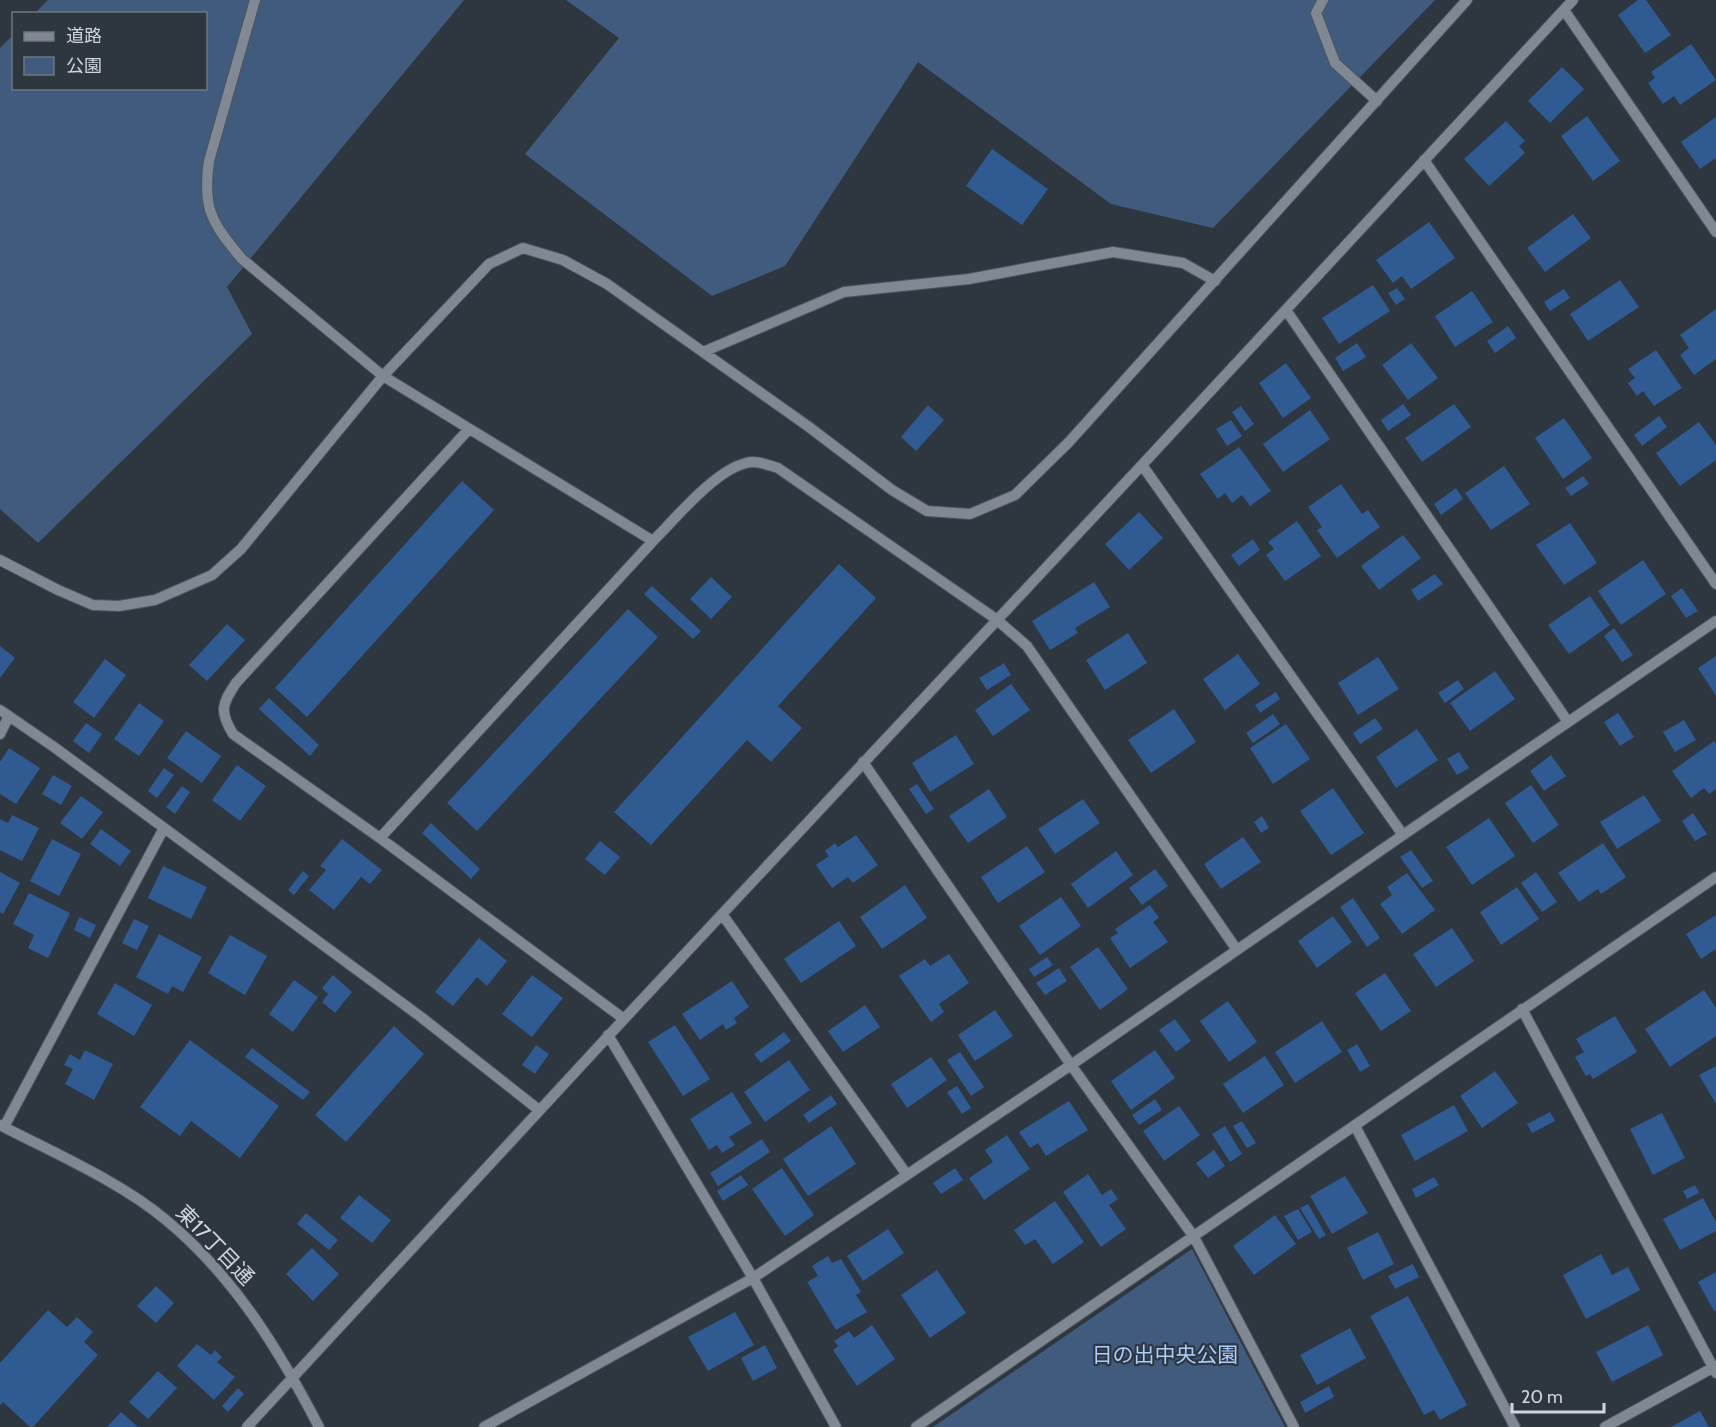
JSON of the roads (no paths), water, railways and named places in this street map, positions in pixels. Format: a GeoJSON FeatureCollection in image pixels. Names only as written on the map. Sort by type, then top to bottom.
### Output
{"type":"FeatureCollection","features":[{"type":"Feature","properties":{"kind":"street"},"geometry":{"type":"LineString","coordinates":[[255,0],[209,161],[206,184],[211,216],[225,238],[242,259],[382,376],[653,542]]}},
{"type":"Feature","properties":{"kind":"street"},"geometry":{"type":"LineString","coordinates":[[1323,0],[1316,14],[1335,63],[1377,101]]}},
{"type":"Feature","properties":{"kind":"street"},"geometry":{"type":"LineString","coordinates":[[0,560],[93,605],[119,606],[155,600],[212,575],[241,549],[382,376],[489,264],[523,248],[563,260],[607,284],[909,501],[927,511],[970,514],[1015,495],[1070,442],[1467,0]]}},
{"type":"Feature","properties":{"kind":"street"},"geometry":{"type":"LineString","coordinates":[[247,1427],[608,1035],[1142,465],[1573,0]]}},
{"type":"Feature","properties":{"kind":"street"},"geometry":{"type":"LineString","coordinates":[[1564,10],[1716,232]]}},
{"type":"Feature","properties":{"kind":"street"},"geometry":{"type":"LineString","coordinates":[[1424,160],[1716,584]]}},
{"type":"Feature","properties":{"kind":"street"},"geometry":{"type":"LineString","coordinates":[[703,352],[844,292],[969,279],[1113,252],[1183,263],[1215,281]]}},
{"type":"Feature","properties":{"kind":"street"},"geometry":{"type":"LineString","coordinates":[[1286,310],[1568,722]]}},
{"type":"Feature","properties":{"kind":"street"},"geometry":{"type":"LineString","coordinates":[[469,429],[244,674],[225,700],[224,719],[233,734],[380,838],[624,1019]]}},
{"type":"Feature","properties":{"kind":"street"},"geometry":{"type":"LineString","coordinates":[[380,838],[653,542],[717,477],[745,463],[758,462],[778,468],[996,619],[1027,646],[1237,950]]}},
{"type":"Feature","properties":{"kind":"street"},"geometry":{"type":"LineString","coordinates":[[1142,465],[1403,835]]}},
{"type":"Feature","properties":{"kind":"street"},"geometry":{"type":"LineString","coordinates":[[484,1427],[753,1278],[1071,1065],[1716,621]]}},
{"type":"Feature","properties":{"kind":"street"},"geometry":{"type":"LineString","coordinates":[[0,734],[4,713],[421,1017],[539,1110]]}},
{"type":"Feature","properties":{"kind":"street"},"geometry":{"type":"LineString","coordinates":[[863,762],[1071,1065],[1194,1237],[1294,1427]]}},
{"type":"Feature","properties":{"kind":"street"},"geometry":{"type":"LineString","coordinates":[[2,1126],[164,828]]}},
{"type":"Feature","properties":{"kind":"street"},"geometry":{"type":"LineString","coordinates":[[916,1427],[1716,877]]}},
{"type":"Feature","properties":{"kind":"street"},"geometry":{"type":"LineString","coordinates":[[722,914],[908,1174]]}},
{"type":"Feature","properties":{"kind":"street"},"geometry":{"type":"LineString","coordinates":[[1522,1009],[1715,1369],[1605,1427]]}},
{"type":"Feature","properties":{"kind":"street"},"geometry":{"type":"LineString","coordinates":[[608,1035],[753,1278],[836,1427]]}},
{"type":"Feature","properties":{"kind":"street","name":"東17丁目通"},"geometry":{"type":"LineString","coordinates":[[2,1126],[117,1187],[165,1219],[225,1278],[259,1323],[292,1376],[319,1427]]}},
{"type":"Feature","properties":{"kind":"street"},"geometry":{"type":"LineString","coordinates":[[1355,1126],[1515,1427]]}},
{"type":"Feature","properties":{"kind":"park label","name":"日の出中央公園"},"geometry":{"type":"Point","coordinates":[1165,1355]}}]}
